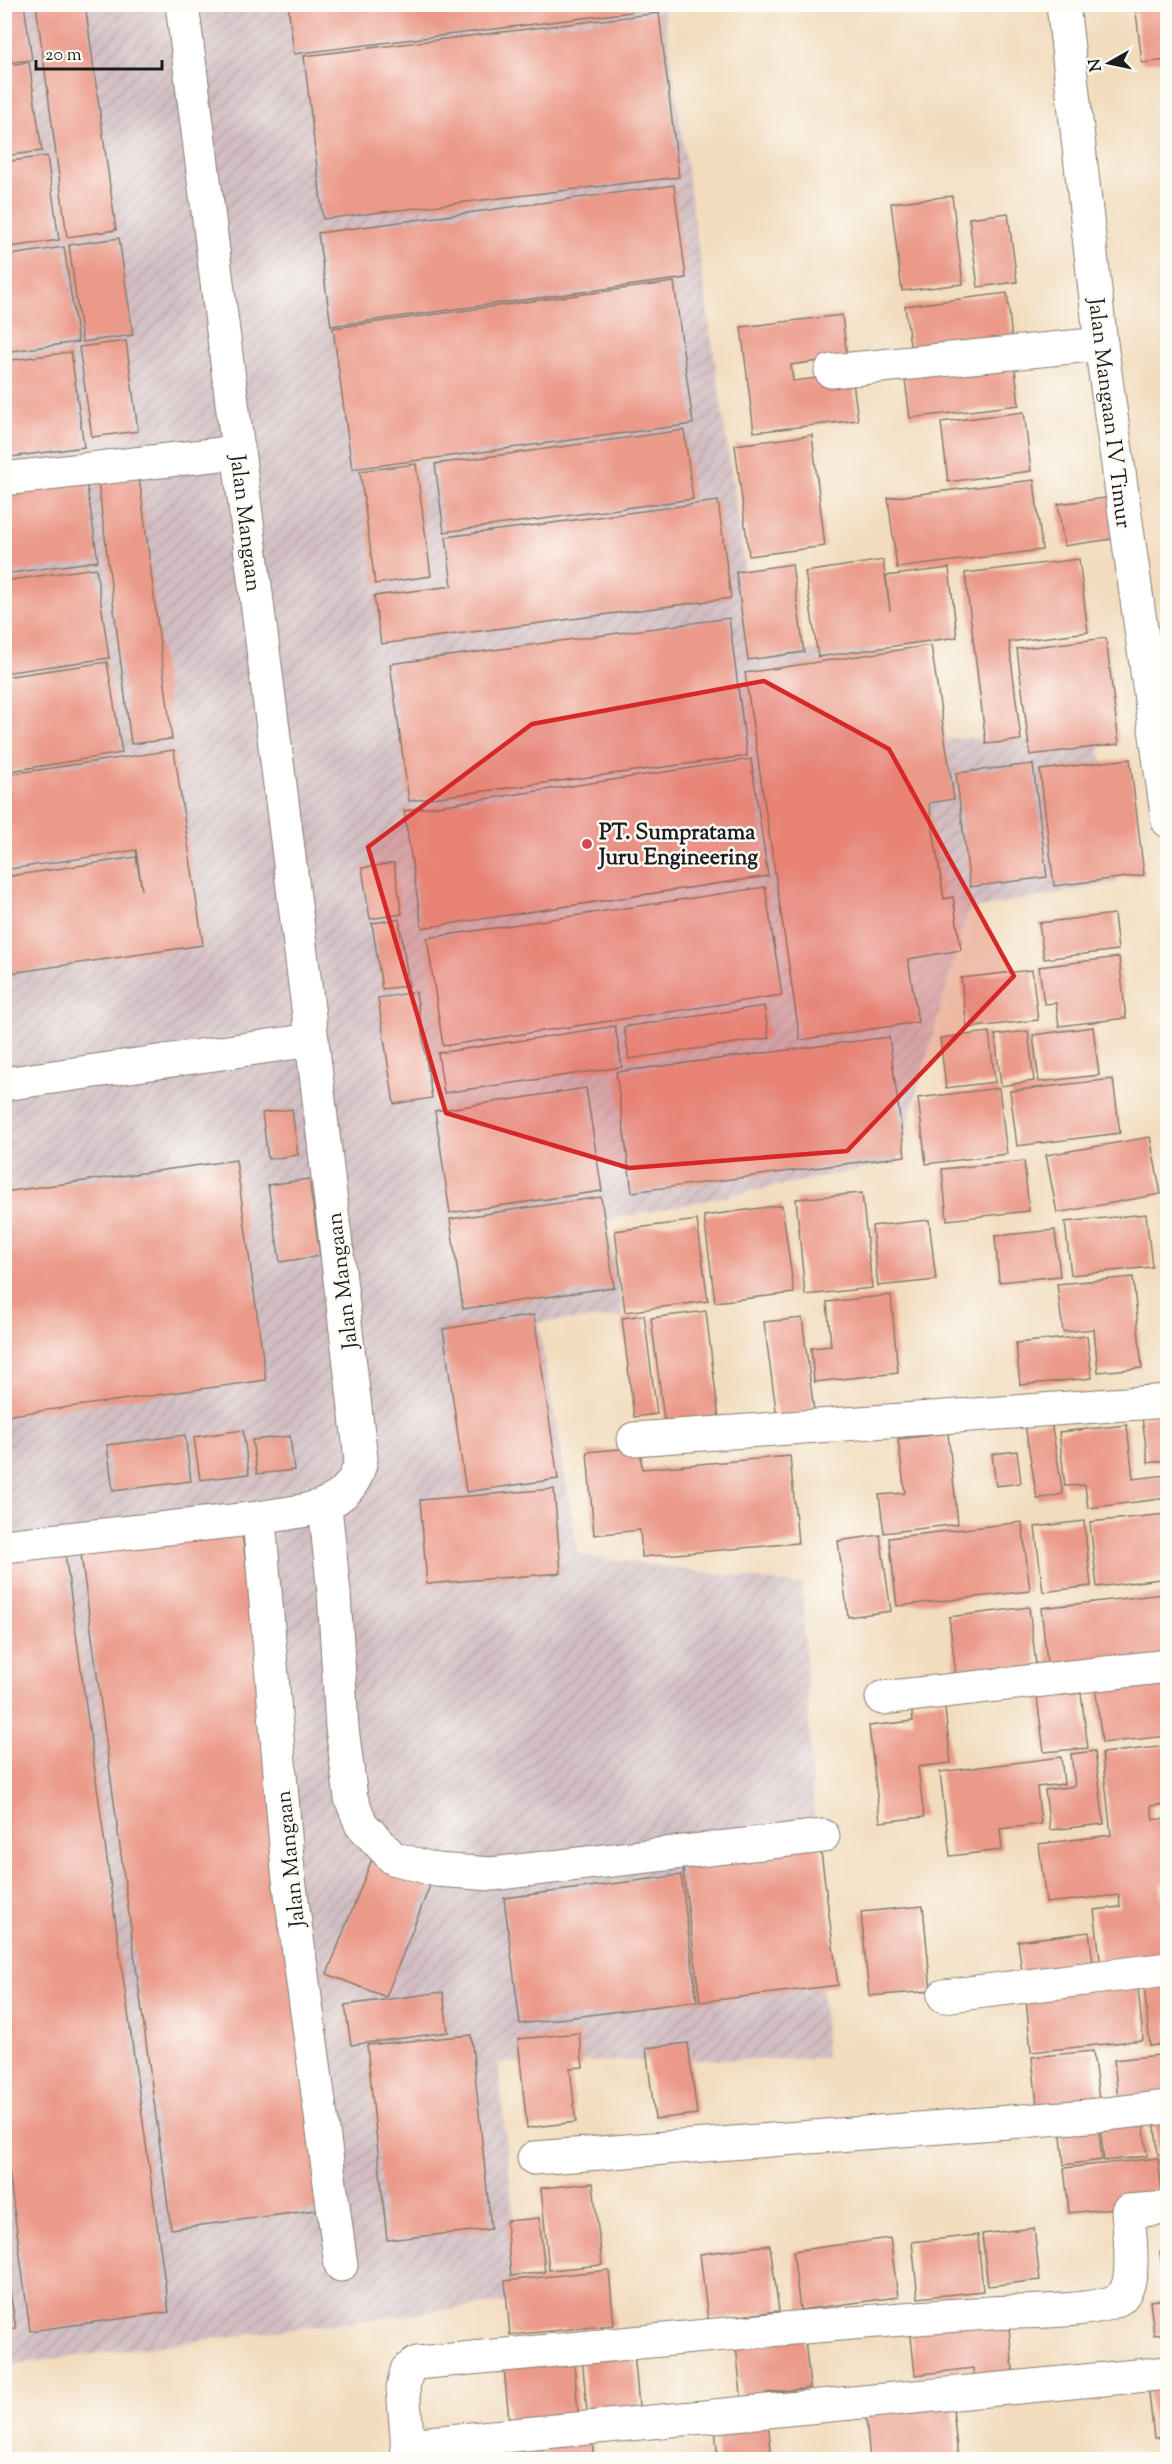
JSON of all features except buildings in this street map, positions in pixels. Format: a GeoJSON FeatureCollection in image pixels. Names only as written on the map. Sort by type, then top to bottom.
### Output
{"type":"FeatureCollection","features":[{"type":"Feature","properties":{"kind":"street","name":"Jalan Mangaan"},"geometry":{"type":"LineString","coordinates":[[182,4],[312,1041],[361,1459],[354,1484],[325,1506],[259,1518],[288,1871],[341,2265]]}},
{"type":"Feature","properties":{"kind":"street","name":"Jalan Mangaan IV Timur"},"geometry":{"type":"LineString","coordinates":[[1063,4],[1101,344],[1156,662],[1167,821]]}},
{"type":"Feature","properties":{"kind":"street"},"geometry":{"type":"LineString","coordinates":[[831,371],[1101,344]]}},
{"type":"Feature","properties":{"kind":"street"},"geometry":{"type":"LineString","coordinates":[[4,479],[238,452]]}},
{"type":"Feature","properties":{"kind":"street"},"geometry":{"type":"LineString","coordinates":[[4,1084],[312,1041]]}},
{"type":"Feature","properties":{"kind":"street"},"geometry":{"type":"LineString","coordinates":[[633,1439],[1167,1401]]}},
{"type":"Feature","properties":{"kind":"street"},"geometry":{"type":"LineString","coordinates":[[325,1506],[334,1593],[342,1728],[351,1798],[361,1824],[393,1858],[436,1870],[492,1874],[823,1836]]}},
{"type":"Feature","properties":{"kind":"street"},"geometry":{"type":"LineString","coordinates":[[4,1546],[259,1518]]}},
{"type":"Feature","properties":{"kind":"street"},"geometry":{"type":"LineString","coordinates":[[882,1698],[1167,1666]]}},
{"type":"Feature","properties":{"kind":"street"},"geometry":{"type":"LineString","coordinates":[[944,1996],[1167,1969]]}},
{"type":"Feature","properties":{"kind":"street"},"geometry":{"type":"LineString","coordinates":[[534,2158],[1088,2116],[1167,2107]]}},
{"type":"Feature","properties":{"kind":"street"},"geometry":{"type":"LineString","coordinates":[[1167,2208],[1128,2211],[1130,2276],[1128,2289],[1118,2299],[1100,2306],[988,2313],[417,2363],[407,2370],[403,2388],[408,2452],[1167,2373]]}},
{"type":"Feature","properties":{"kind":"highlighted area"},"geometry":{"type":"Polygon","coordinates":[[[764,681],[889,749],[1014,976],[847,1151],[629,1168],[446,1113],[368,847],[532,724],[764,681]]]}},
{"type":"Feature","properties":{"kind":"shaded area"},"geometry":{"type":"Polygon","coordinates":[[[4,5],[663,5],[757,650],[927,650],[937,738],[1099,739],[1118,882],[968,910],[897,1162],[608,1220],[623,1317],[538,1322],[579,1555],[802,1585],[826,2058],[498,2063],[522,2300],[5,2365],[4,5]]]}},
{"type":"Feature","properties":{"kind":"place","name":"PT. Sumpratama Juru Engineering"},"geometry":{"type":"Point","coordinates":[587,844]}}]}
